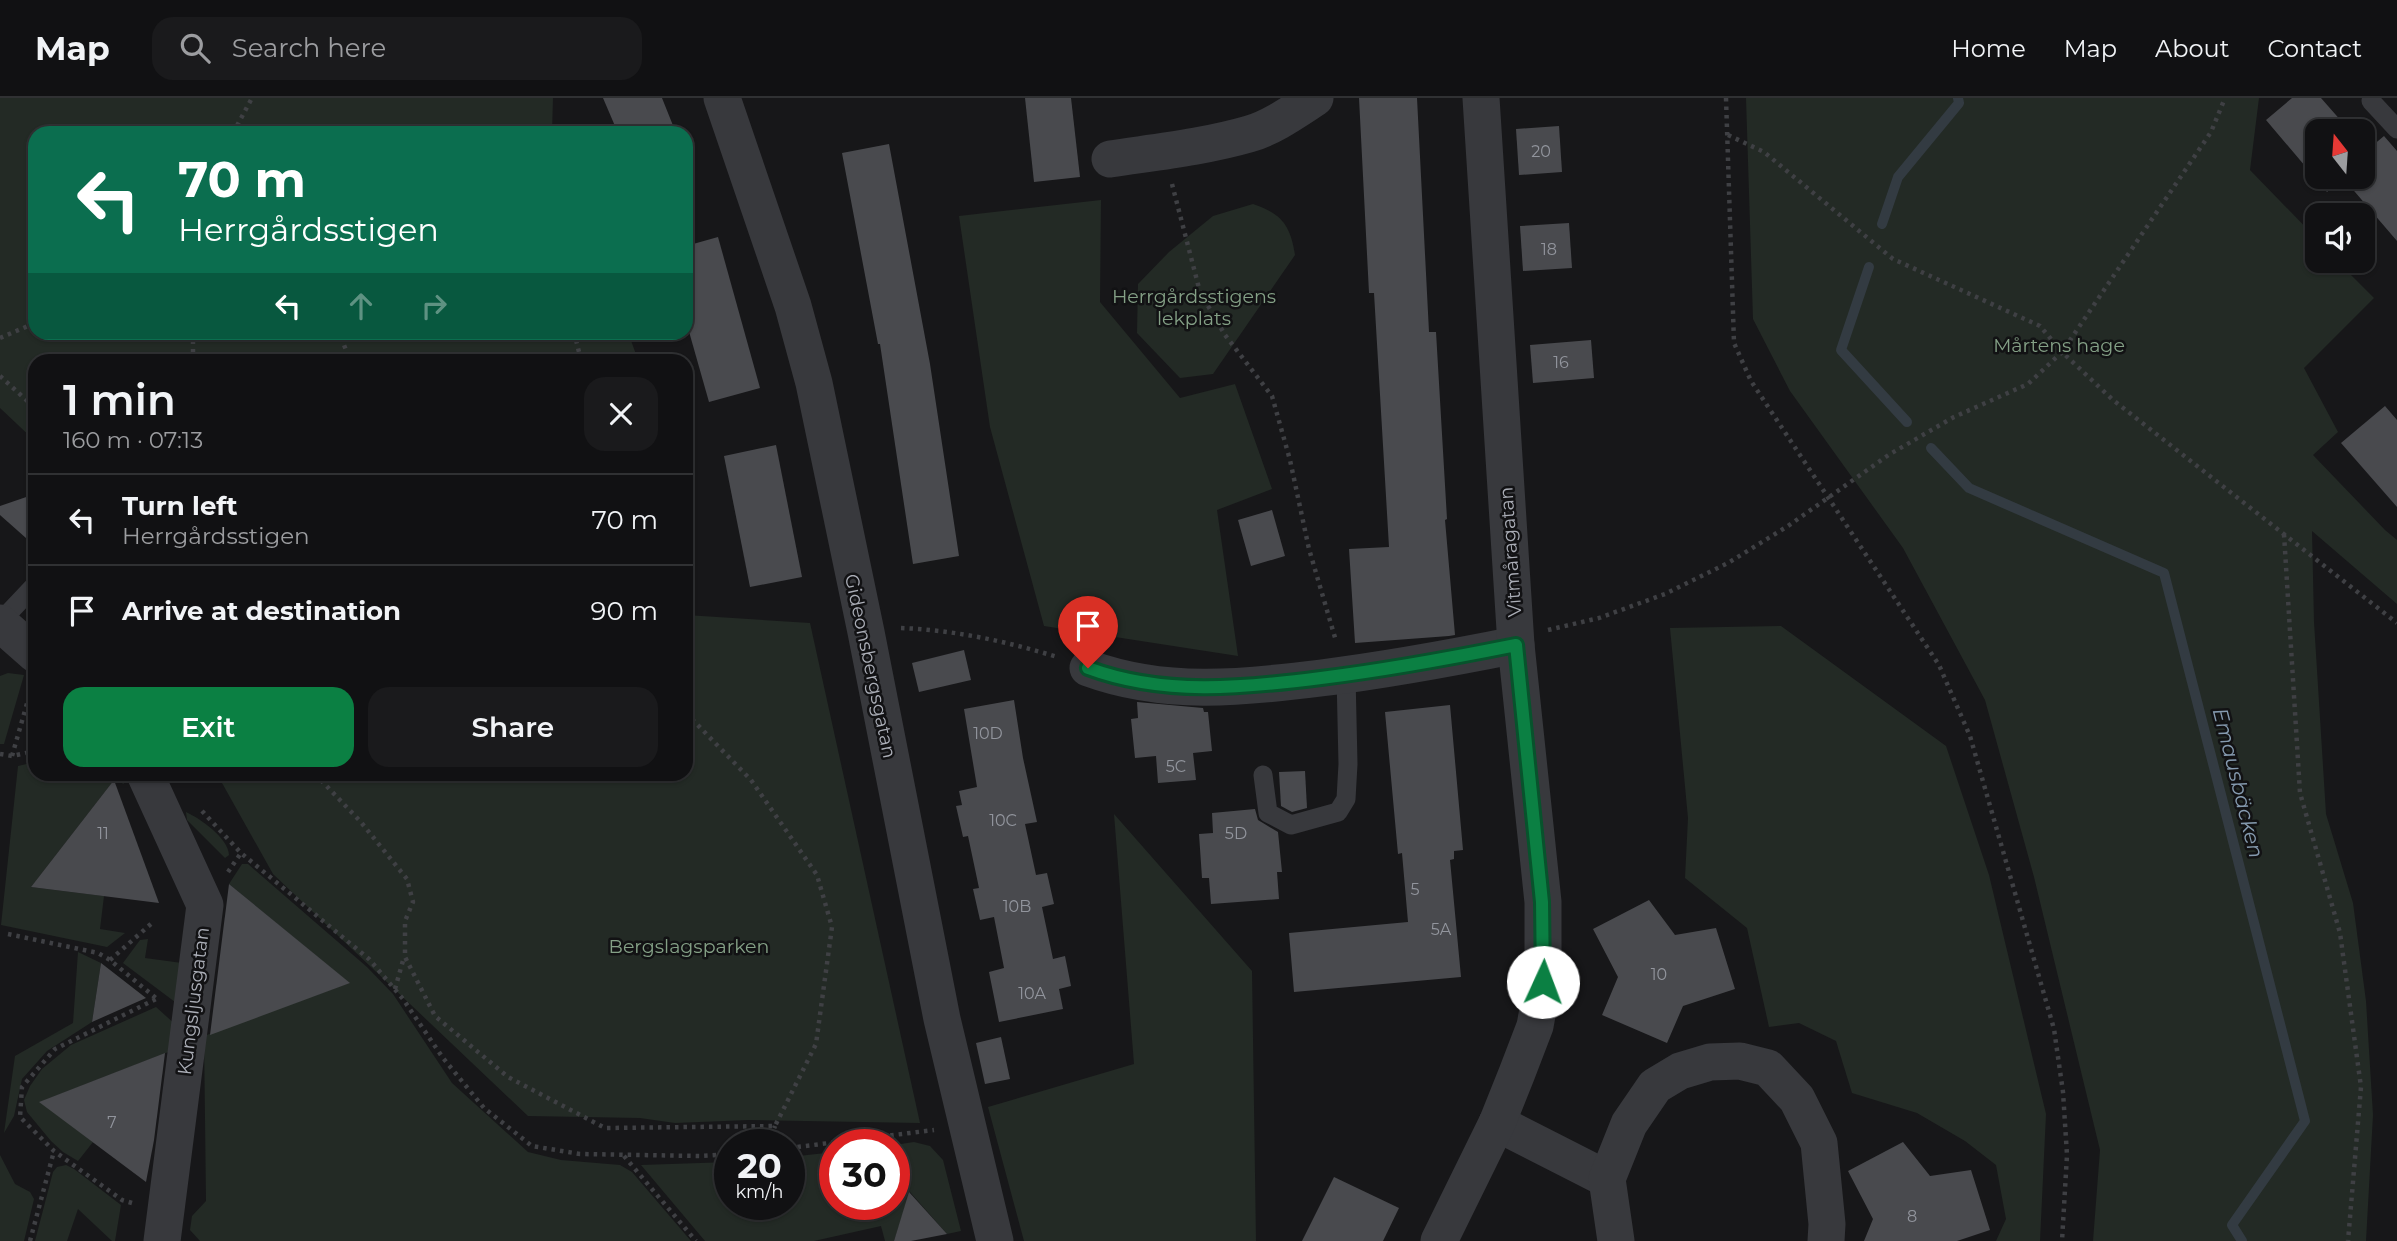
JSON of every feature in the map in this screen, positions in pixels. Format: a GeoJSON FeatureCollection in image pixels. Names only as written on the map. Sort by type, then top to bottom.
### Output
{"type":"FeatureCollection","features":[{"type":"Feature","properties":{"kind":"street","name":"Gideonsbergsgatan"},"geometry":{"type":"LineString","coordinates":[[722,98],[793,306],[814,383],[942,1019],[995,1241]]}},
{"type":"Feature","properties":{"kind":"street"},"geometry":{"type":"LineString","coordinates":[[1110,159],[1251,134],[1298,110],[1315,98]]}},
{"type":"Feature","properties":{"kind":"street","name":"Vitmåragatan"},"geometry":{"type":"LineString","coordinates":[[1439,1241],[1497,1123],[1535,1026],[1543,982],[1542,902],[1516,645],[1481,98]]}},
{"type":"Feature","properties":{"kind":"street"},"geometry":{"type":"LineString","coordinates":[[0,622],[28,648]]}},
{"type":"Feature","properties":{"kind":"street"},"geometry":{"type":"LineString","coordinates":[[1088,668],[1106,675],[1146,683],[1216,689],[1346,675],[1516,645]]}},
{"type":"Feature","properties":{"kind":"street","name":"Kungsljusgatan"},"geometry":{"type":"LineString","coordinates":[[148,781],[205,905],[164,1228]]}},
{"type":"Feature","properties":{"kind":"street"},"geometry":{"type":"LineString","coordinates":[[1616,1241],[1607,1179],[1629,1124],[1655,1086],[1680,1071],[1710,1062],[1740,1060],[1768,1069],[1797,1098],[1819,1143],[1827,1224],[1826,1241]]}},
{"type":"Feature","properties":{"kind":"street"},"geometry":{"type":"LineString","coordinates":[[1497,1123],[1607,1179]]}},
{"type":"Feature","properties":{"kind":"lane"},"geometry":{"type":"LineString","coordinates":[[2371,102],[2397,129]]}},
{"type":"Feature","properties":{"kind":"lane"},"geometry":{"type":"LineString","coordinates":[[0,622],[28,592]]}},
{"type":"Feature","properties":{"kind":"lane"},"geometry":{"type":"LineString","coordinates":[[1263,775],[1268,813],[1291,825],[1338,812],[1346,799],[1346,675]]}},
{"type":"Feature","properties":{"kind":"path"},"geometry":{"type":"LineString","coordinates":[[237,126],[252,98]]}},
{"type":"Feature","properties":{"kind":"path"},"geometry":{"type":"LineString","coordinates":[[1726,98],[1734,343],[1751,381],[1939,665],[1970,736],[2054,1029],[2063,1092],[2067,1155],[2062,1241]]}},
{"type":"Feature","properties":{"kind":"path"},"geometry":{"type":"LineString","coordinates":[[1516,645],[1525,636],[1599,618],[1665,594],[1728,563],[1788,526],[1890,454],[1954,417],[2028,384],[2062,352],[2211,132],[2225,98]]}},
{"type":"Feature","properties":{"kind":"path"},"geometry":{"type":"LineString","coordinates":[[1728,135],[1764,152],[1893,259],[2040,326],[2062,352],[2113,400],[2397,623]]}},
{"type":"Feature","properties":{"kind":"path"},"geometry":{"type":"LineString","coordinates":[[1164,151],[1199,292],[1225,335],[1272,396],[1290,460],[1309,549],[1346,675]]}},
{"type":"Feature","properties":{"kind":"path"},"geometry":{"type":"LineString","coordinates":[[0,338],[28,326]]}},
{"type":"Feature","properties":{"kind":"path"},"geometry":{"type":"LineString","coordinates":[[0,376],[28,402]]}},
{"type":"Feature","properties":{"kind":"path"},"geometry":{"type":"LineString","coordinates":[[2284,534],[2300,793],[2340,933],[2361,1087],[2348,1241]]}},
{"type":"Feature","properties":{"kind":"path"},"geometry":{"type":"LineString","coordinates":[[866,632],[895,628],[936,629],[992,640],[1088,668]]}},
{"type":"Feature","properties":{"kind":"path"},"geometry":{"type":"LineString","coordinates":[[12,756],[28,700]]}},
{"type":"Feature","properties":{"kind":"path"},"geometry":{"type":"LineString","coordinates":[[693,720],[751,780],[817,875],[832,927],[816,1044],[774,1129]]}},
{"type":"Feature","properties":{"kind":"path"},"geometry":{"type":"LineString","coordinates":[[0,754],[12,756],[28,753]]}},
{"type":"Feature","properties":{"kind":"path"},"geometry":{"type":"LineString","coordinates":[[322,781],[360,821],[407,879],[413,902],[405,921],[405,957],[395,990]]}},
{"type":"Feature","properties":{"kind":"path"},"geometry":{"type":"LineString","coordinates":[[241,853],[369,959],[484,1108],[532,1146],[580,1154],[714,1154]]}},
{"type":"Feature","properties":{"kind":"path"},"geometry":{"type":"LineString","coordinates":[[110,960],[152,923]]}},
{"type":"Feature","properties":{"kind":"path"},"geometry":{"type":"LineString","coordinates":[[8,934],[98,953],[190,1026]]}},
{"type":"Feature","properties":{"kind":"path"},"geometry":{"type":"LineString","coordinates":[[405,957],[435,1016],[508,1077],[605,1128],[775,1126]]}},
{"type":"Feature","properties":{"kind":"path"},"geometry":{"type":"LineString","coordinates":[[156,999],[55,1049],[22,1087],[20,1116],[54,1151],[164,1228]]}},
{"type":"Feature","properties":{"kind":"path"},"geometry":{"type":"LineString","coordinates":[[805,1146],[946,1129]]}},
{"type":"Feature","properties":{"kind":"path"},"geometry":{"type":"LineString","coordinates":[[30,1241],[54,1151]]}},
{"type":"Feature","properties":{"kind":"path"},"geometry":{"type":"LineString","coordinates":[[624,1155],[696,1241]]}},
{"type":"Feature","properties":{"kind":"green space"},"geometry":{"type":"Polygon","coordinates":[[[0,98],[553,98],[552,126],[28,126],[28,340],[631,340],[636,354],[28,354],[28,434],[0,408],[0,98]]]}},
{"type":"Feature","properties":{"kind":"green space","name":"Mårtens hage"},"geometry":{"type":"Polygon","coordinates":[[[1746,98],[2259,98],[2250,170],[2305,227],[2305,273],[2349,273],[2374,298],[2304,368],[2338,432],[2313,455],[2397,540],[2397,604],[2312,531],[2314,622],[2326,814],[2353,903],[2366,1001],[2373,1115],[2366,1241],[2093,1241],[2100,1150],[2034,877],[1985,700],[1903,548],[1790,391],[1753,319],[1746,98]]]}},
{"type":"Feature","properties":{"kind":"green space"},"geometry":{"type":"Polygon","coordinates":[[[1101,200],[1100,302],[1180,398],[1235,384],[1272,489],[1217,510],[1238,656],[1044,626],[990,427],[959,216],[1101,200]]]}},
{"type":"Feature","properties":{"kind":"green space","name":"Herrgårdsstigens lekplats"},"geometry":{"type":"Polygon","coordinates":[[[1253,204],[1271,212],[1283,222],[1295,255],[1213,374],[1180,378],[1137,333],[1138,284],[1169,252],[1213,216],[1253,204]]]}},
{"type":"Feature","properties":{"kind":"green space","name":"Bergslagsparken"},"geometry":{"type":"Polygon","coordinates":[[[693,615],[810,623],[920,1123],[749,1120],[675,1123],[640,1118],[528,1116],[273,874],[221,781],[693,781],[693,615]]]}},
{"type":"Feature","properties":{"kind":"green space"},"geometry":{"type":"Polygon","coordinates":[[[1781,626],[1946,746],[1989,875],[2046,1114],[2040,1241],[1996,1241],[2006,1219],[1996,1165],[1965,1141],[1917,1113],[1852,1093],[1836,1041],[1799,1023],[1769,1027],[1747,928],[1685,878],[1688,818],[1670,628],[1781,626]]]}},
{"type":"Feature","properties":{"kind":"green space"},"geometry":{"type":"Polygon","coordinates":[[[8,673],[24,675],[4,744],[0,744],[0,676],[8,673]]]}},
{"type":"Feature","properties":{"kind":"green space"},"geometry":{"type":"Polygon","coordinates":[[[28,764],[28,781],[113,781],[31,887],[104,896],[100,929],[125,933],[107,947],[1,925],[18,766],[28,764]]]}},
{"type":"Feature","properties":{"kind":"green space"},"geometry":{"type":"Polygon","coordinates":[[[186,812],[219,836],[229,855],[225,858],[187,820],[186,812]]]}},
{"type":"Feature","properties":{"kind":"green space"},"geometry":{"type":"Polygon","coordinates":[[[1114,814],[1252,971],[1256,1241],[1024,1241],[988,1107],[1134,1064],[1114,814]]]}},
{"type":"Feature","properties":{"kind":"green space"},"geometry":{"type":"Polygon","coordinates":[[[242,864],[248,864],[367,967],[393,994],[452,1083],[528,1152],[561,1160],[620,1165],[632,1172],[691,1241],[200,1241],[190,1230],[192,1216],[206,1201],[204,1036],[349,983],[229,884],[242,864]]]}},
{"type":"Feature","properties":{"kind":"green space"},"geometry":{"type":"Polygon","coordinates":[[[148,939],[145,958],[182,963],[179,1005],[123,963],[140,940],[148,939]]]}},
{"type":"Feature","properties":{"kind":"green space"},"geometry":{"type":"Polygon","coordinates":[[[78,952],[101,963],[92,1022],[47,1051],[22,1079],[14,1116],[4,1133],[15,1056],[73,1023],[78,952]]]}},
{"type":"Feature","properties":{"kind":"green space"},"geometry":{"type":"Polygon","coordinates":[[[156,1007],[177,1026],[171,1051],[40,1102],[93,1142],[78,1161],[51,1141],[27,1112],[24,1100],[30,1086],[42,1069],[71,1045],[156,1007]]]}},
{"type":"Feature","properties":{"kind":"green space"},"geometry":{"type":"Polygon","coordinates":[[[910,1143],[930,1146],[943,1160],[961,1231],[947,1234],[910,1192],[910,1143]]]}},
{"type":"Feature","properties":{"kind":"green space"},"geometry":{"type":"Polygon","coordinates":[[[819,1154],[819,1220],[901,1220],[894,1241],[885,1241],[881,1226],[814,1241],[705,1241],[641,1165],[714,1163],[714,1220],[805,1220],[805,1155],[819,1154]]]}},
{"type":"Feature","properties":{"kind":"green space"},"geometry":{"type":"Polygon","coordinates":[[[0,1155],[15,1184],[30,1192],[34,1199],[24,1241],[0,1241],[0,1155]]]}},
{"type":"Feature","properties":{"kind":"green space"},"geometry":{"type":"Polygon","coordinates":[[[66,1165],[121,1205],[115,1241],[78,1209],[67,1241],[35,1241],[53,1172],[57,1167],[66,1165]]]}},
{"type":"Feature","properties":{"kind":"building"},"geometry":{"type":"Polygon","coordinates":[[[603,98],[662,98],[673,126],[615,126],[603,98]]]}},
{"type":"Feature","properties":{"kind":"building"},"geometry":{"type":"Polygon","coordinates":[[[1025,98],[1071,98],[1080,177],[1034,182],[1025,98]]]}},
{"type":"Feature","properties":{"kind":"building"},"geometry":{"type":"Polygon","coordinates":[[[1359,98],[1417,98],[1429,332],[1436,332],[1445,520],[1455,635],[1355,643],[1349,549],[1389,547],[1374,293],[1369,293],[1359,98]]]}},
{"type":"Feature","properties":{"kind":"building"},"geometry":{"type":"Polygon","coordinates":[[[2292,98],[2321,98],[2339,119],[2305,119],[2305,166],[2266,120],[2292,98]]]}},
{"type":"Feature","properties":{"kind":"building"},"geometry":{"type":"Polygon","coordinates":[[[1559,126],[1562,172],[1519,175],[1516,129],[1559,126]]]}},
{"type":"Feature","properties":{"kind":"building"},"geometry":{"type":"Polygon","coordinates":[[[2384,136],[2397,151],[2397,241],[2375,215],[2375,203],[2364,203],[2352,189],[2375,189],[2375,144],[2384,136]]]}},
{"type":"Feature","properties":{"kind":"building"},"geometry":{"type":"Polygon","coordinates":[[[889,144],[930,364],[959,556],[913,564],[880,344],[842,153],[889,144]]]}},
{"type":"Feature","properties":{"kind":"building"},"geometry":{"type":"Polygon","coordinates":[[[1569,223],[1572,268],[1523,271],[1520,226],[1569,223]]]}},
{"type":"Feature","properties":{"kind":"building"},"geometry":{"type":"Polygon","coordinates":[[[718,237],[760,388],[709,402],[691,340],[693,244],[718,237]]]}},
{"type":"Feature","properties":{"kind":"building"},"geometry":{"type":"Polygon","coordinates":[[[1591,340],[1594,378],[1533,383],[1530,345],[1591,340]]]}},
{"type":"Feature","properties":{"kind":"building"},"geometry":{"type":"Polygon","coordinates":[[[2385,406],[2397,420],[2397,507],[2341,443],[2385,406]]]}},
{"type":"Feature","properties":{"kind":"building"},"geometry":{"type":"Polygon","coordinates":[[[776,445],[802,577],[750,587],[724,456],[776,445]]]}},
{"type":"Feature","properties":{"kind":"building"},"geometry":{"type":"Polygon","coordinates":[[[28,496],[28,540],[0,515],[0,506],[28,496]]]}},
{"type":"Feature","properties":{"kind":"building"},"geometry":{"type":"Polygon","coordinates":[[[1272,510],[1285,556],[1251,566],[1238,520],[1272,510]]]}},
{"type":"Feature","properties":{"kind":"building"},"geometry":{"type":"Polygon","coordinates":[[[964,650],[971,680],[919,692],[912,663],[964,650]]]}},
{"type":"Feature","properties":{"kind":"building"},"geometry":{"type":"Polygon","coordinates":[[[1014,700],[1037,822],[1025,824],[1036,875],[1047,873],[1054,904],[1042,907],[1053,959],[1065,956],[1071,986],[1059,989],[1063,1009],[999,1022],[989,972],[1004,968],[994,917],[980,920],[973,889],[979,888],[968,836],[963,837],[956,806],[962,805],[959,791],[977,787],[964,709],[1014,700]]]}},
{"type":"Feature","properties":{"kind":"building"},"geometry":{"type":"Polygon","coordinates":[[[1137,702],[1203,708],[1204,712],[1208,712],[1212,751],[1193,753],[1196,780],[1158,783],[1156,756],[1135,758],[1131,719],[1138,718],[1137,702]]]}},
{"type":"Feature","properties":{"kind":"building"},"geometry":{"type":"Polygon","coordinates":[[[1450,705],[1463,850],[1454,851],[1454,859],[1450,860],[1461,977],[1294,992],[1289,933],[1408,922],[1402,853],[1398,854],[1385,712],[1450,705]]]}},
{"type":"Feature","properties":{"kind":"building"},"geometry":{"type":"Polygon","coordinates":[[[1305,771],[1307,808],[1292,812],[1281,806],[1279,772],[1305,771]]]}},
{"type":"Feature","properties":{"kind":"building"},"geometry":{"type":"Polygon","coordinates":[[[113,781],[114,781],[159,903],[31,887],[113,781]]]}},
{"type":"Feature","properties":{"kind":"building"},"geometry":{"type":"Polygon","coordinates":[[[1255,809],[1258,820],[1278,832],[1282,872],[1277,872],[1279,899],[1211,904],[1209,878],[1202,878],[1199,834],[1213,833],[1212,813],[1255,809]]]}},
{"type":"Feature","properties":{"kind":"building"},"geometry":{"type":"Polygon","coordinates":[[[229,884],[350,983],[210,1035],[229,884]]]}},
{"type":"Feature","properties":{"kind":"building"},"geometry":{"type":"Polygon","coordinates":[[[1649,900],[1675,935],[1716,928],[1735,989],[1683,1006],[1667,1043],[1602,1015],[1618,977],[1593,929],[1649,900]]]}},
{"type":"Feature","properties":{"kind":"building"},"geometry":{"type":"Polygon","coordinates":[[[101,963],[146,998],[92,1022],[101,963]]]}},
{"type":"Feature","properties":{"kind":"building"},"geometry":{"type":"Polygon","coordinates":[[[1001,1037],[1010,1079],[985,1084],[976,1043],[1001,1037]]]}},
{"type":"Feature","properties":{"kind":"building"},"geometry":{"type":"Polygon","coordinates":[[[165,1053],[146,1182],[39,1102],[165,1053]]]}},
{"type":"Feature","properties":{"kind":"building"},"geometry":{"type":"Polygon","coordinates":[[[1903,1142],[1930,1176],[1971,1170],[1990,1230],[1957,1241],[1864,1241],[1873,1219],[1848,1171],[1903,1142]]]}},
{"type":"Feature","properties":{"kind":"building"},"geometry":{"type":"Polygon","coordinates":[[[1334,1177],[1399,1208],[1383,1241],[1302,1241],[1334,1177]]]}},
{"type":"Feature","properties":{"kind":"building"},"geometry":{"type":"Polygon","coordinates":[[[910,1193],[947,1234],[911,1241],[894,1241],[900,1220],[910,1220],[910,1193]]]}},
{"type":"Feature","properties":{"kind":"waterway","name":"Emausbäcken"},"geometry":{"type":"LineString","coordinates":[[1882,224],[1898,177],[1959,103],[1958,98]]}},
{"type":"Feature","properties":{"kind":"waterway","name":"Emausbäcken"},"geometry":{"type":"LineString","coordinates":[[1869,267],[1841,350],[1907,422]]}},
{"type":"Feature","properties":{"kind":"waterway","name":"Emausbäcken"},"geometry":{"type":"LineString","coordinates":[[1931,448],[1969,488],[2164,573],[2305,1121],[2232,1225],[2242,1241]]}},
{"type":"Feature","properties":{"kind":"route"},"geometry":{"type":"LineString","coordinates":[[1088,668],[1106,675],[1146,683],[1216,689],[1254,687],[1440,660],[1516,645],[1542,902],[1543,982]]}}]}
